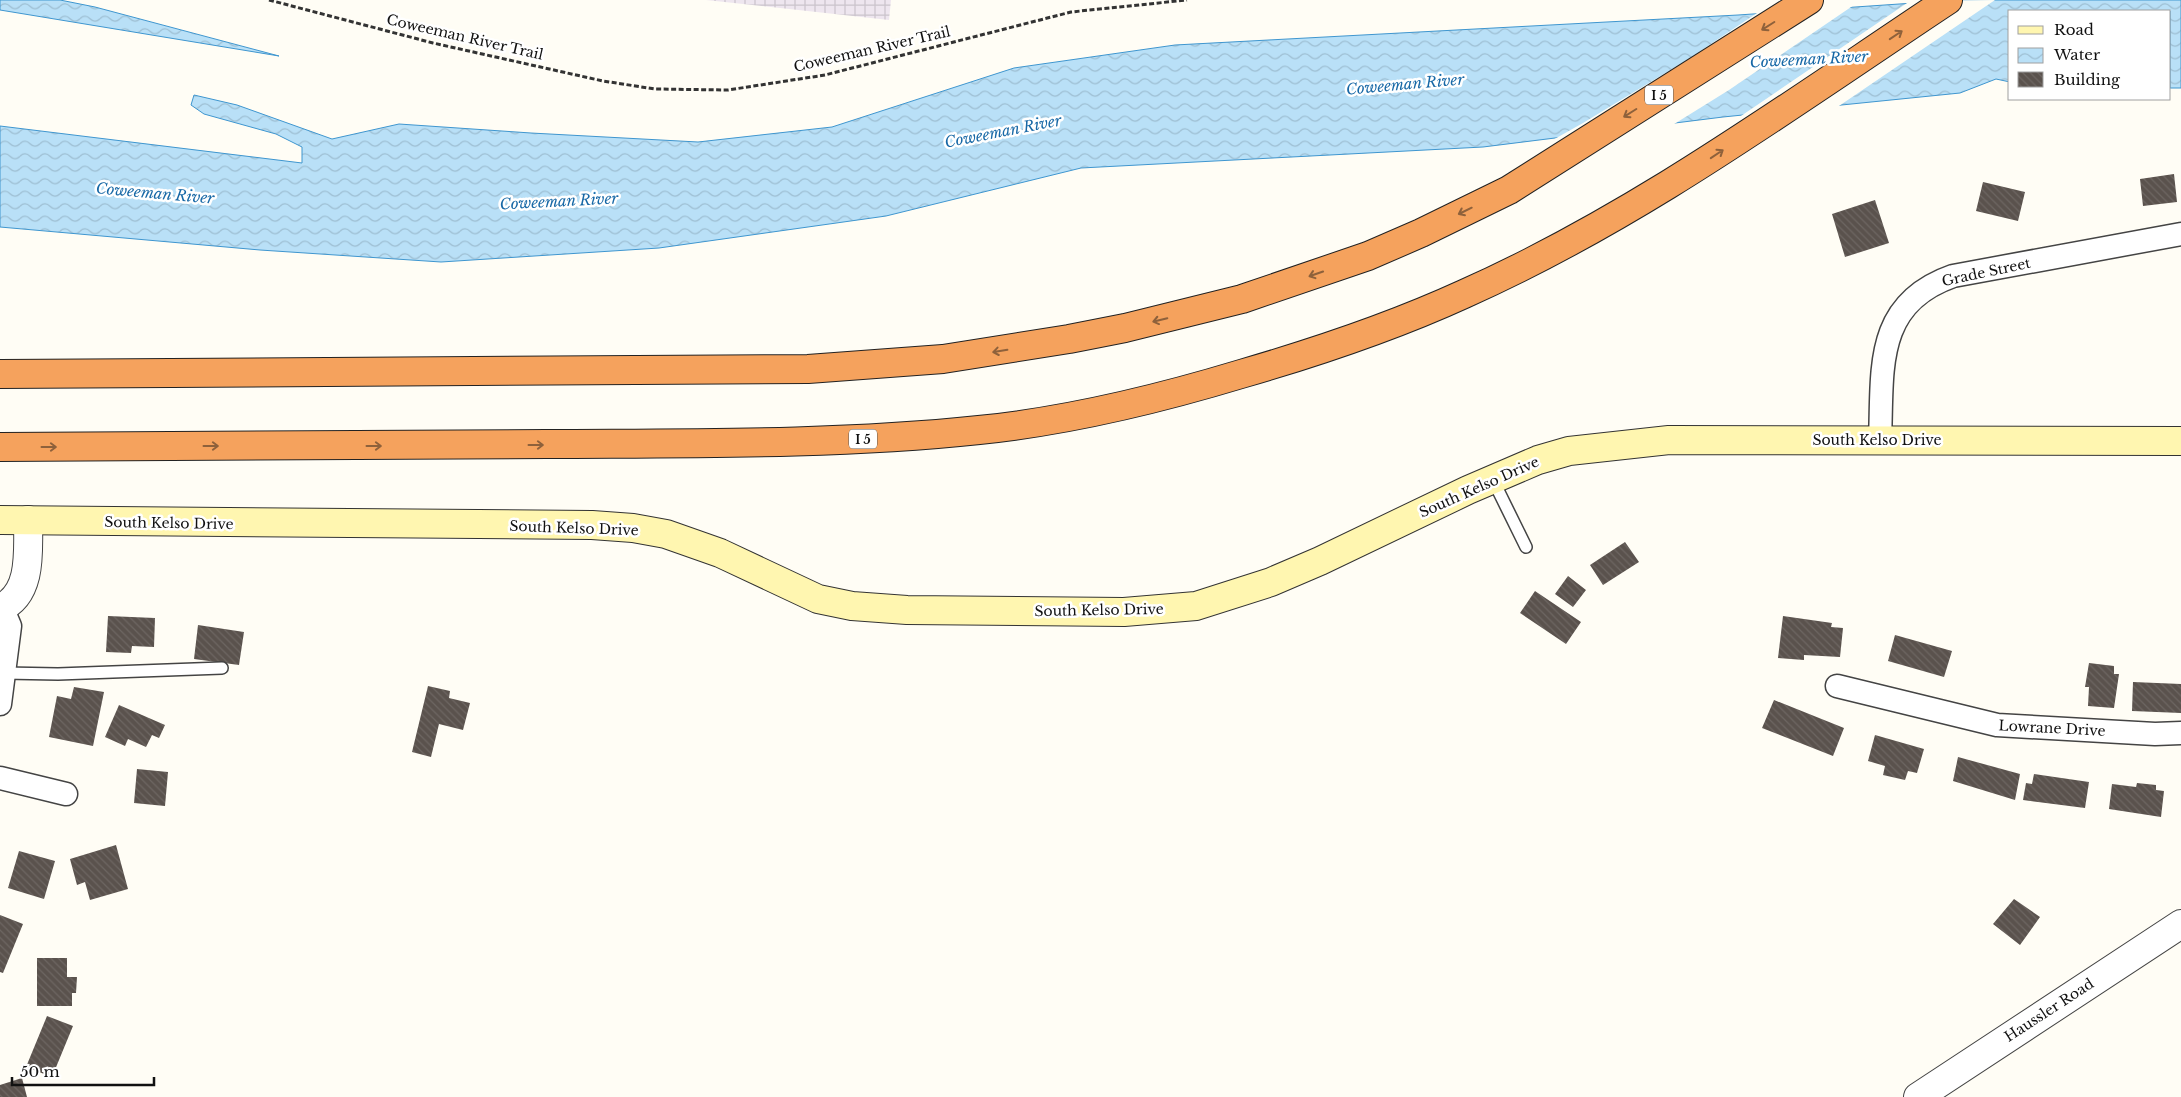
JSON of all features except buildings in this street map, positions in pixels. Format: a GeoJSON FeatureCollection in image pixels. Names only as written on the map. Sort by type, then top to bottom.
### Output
{"type":"FeatureCollection","features":[{"type":"Feature","properties":{"kind":"highway","name":"I 5"},"geometry":{"type":"LineString","coordinates":[[0,374],[808,370],[944,359],[1060,341],[1125,328],[1242,299],[1368,256],[1421,233],[1509,190],[1809,0]]}},
{"type":"Feature","properties":{"kind":"highway","name":"I 5"},"geometry":{"type":"LineString","coordinates":[[0,447],[827,442],[982,430],[1058,419],[1138,404],[1286,361],[1382,328],[1467,293],[1598,228],[1676,181],[1948,0]]}},
{"type":"Feature","properties":{"kind":"main road","name":"South Kelso Drive"},"geometry":{"type":"LineString","coordinates":[[0,520],[233,524],[592,525],[633,528],[666,534],[697,544],[818,599],[852,606],[907,610],[1124,612],[1196,606],[1271,582],[1538,460],[1570,451],[1669,440],[2181,441]]}},
{"type":"Feature","properties":{"kind":"street","name":"Grade Street"},"geometry":{"type":"LineString","coordinates":[[1880,440],[1883,362],[1889,334],[1899,314],[1920,292],[1934,283],[1954,276],[2181,234]]}},
{"type":"Feature","properties":{"kind":"street"},"geometry":{"type":"LineString","coordinates":[[0,704],[10,626],[1,608],[14,599],[23,586],[28,556],[28,520]]}},
{"type":"Feature","properties":{"kind":"street","name":"Lowrane Drive"},"geometry":{"type":"LineString","coordinates":[[1837,686],[1997,726],[2155,734],[2181,733]]}},
{"type":"Feature","properties":{"kind":"street"},"geometry":{"type":"LineString","coordinates":[[0,778],[66,794]]}},
{"type":"Feature","properties":{"kind":"street","name":"Haussler Road"},"geometry":{"type":"LineString","coordinates":[[1918,1097],[2181,924]]}},
{"type":"Feature","properties":{"kind":"lane"},"geometry":{"type":"LineString","coordinates":[[1493,480],[1526,547]]}},
{"type":"Feature","properties":{"kind":"lane"},"geometry":{"type":"LineString","coordinates":[[4,672],[58,674],[222,668]]}},
{"type":"Feature","properties":{"kind":"path","name":"Coweeman River Trail"},"geometry":{"type":"LineString","coordinates":[[269,0],[433,43],[603,81],[655,89],[728,90],[825,75],[1070,12],[1187,0]]}},
{"type":"Feature","properties":{"kind":"shaded area"},"geometry":{"type":"Polygon","coordinates":[[[706,0],[891,0],[889,20],[706,0]]]}},
{"type":"Feature","properties":{"kind":"water"},"geometry":{"type":"Polygon","coordinates":[[[0,0],[60,0],[95,7],[279,56],[0,10],[0,0]]]}},
{"type":"Feature","properties":{"kind":"water","name":"Coweeman River"},"geometry":{"type":"Polygon","coordinates":[[[1958,0],[2181,0],[2181,88],[2171,88],[2171,10],[2008,10],[2008,82],[1996,79],[1960,93],[1723,117],[1483,147],[1081,168],[886,216],[659,248],[441,262],[260,250],[0,227],[0,126],[302,163],[302,147],[276,134],[204,114],[191,105],[194,95],[237,105],[332,139],[399,124],[698,142],[832,127],[1014,68],[1175,45],[1738,15],[1958,0]]]}},
{"type":"Feature","properties":{"kind":"pier"},"geometry":{"type":"Polygon","coordinates":[[[1995,0],[1836,108],[1738,118],[1910,1],[1995,0]]]}},
{"type":"Feature","properties":{"kind":"pier"},"geometry":{"type":"Polygon","coordinates":[[[1854,5],[1729,90],[1671,126],[1551,141],[1690,58],[1760,11],[1854,5]]]}}]}
